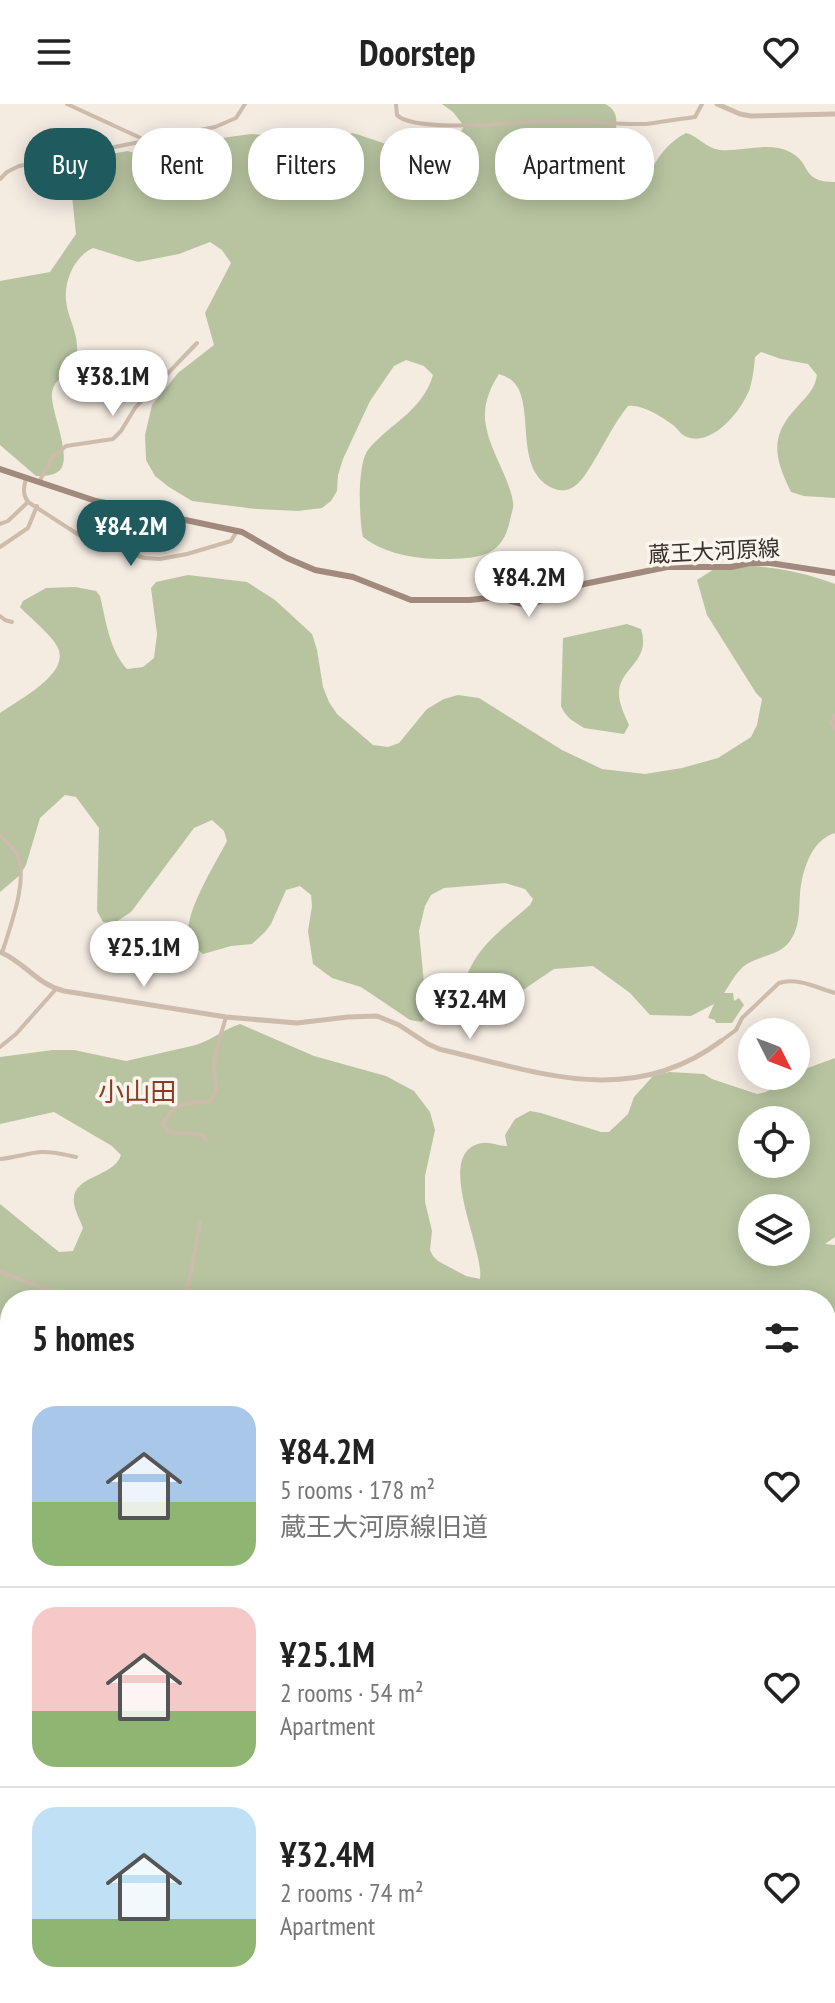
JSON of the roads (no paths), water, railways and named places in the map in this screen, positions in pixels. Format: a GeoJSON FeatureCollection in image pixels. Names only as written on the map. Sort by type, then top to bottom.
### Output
{"type":"FeatureCollection","features":[{"type":"Feature","properties":{"kind":"main road","name":"蔵王大河原線"},"geometry":{"type":"LineString","coordinates":[[0,469],[126,509],[250,535],[287,558],[315,570],[353,577],[411,600],[497,597],[526,605],[584,584],[667,567],[731,567],[770,563],[835,573]]}},
{"type":"Feature","properties":{"kind":"street"},"geometry":{"type":"LineString","coordinates":[[67,104],[132,134]]}},
{"type":"Feature","properties":{"kind":"street"},"geometry":{"type":"LineString","coordinates":[[208,128],[236,118],[245,104]]}},
{"type":"Feature","properties":{"kind":"street"},"geometry":{"type":"LineString","coordinates":[[396,104],[397,115],[401,119],[439,125],[563,121],[644,124],[695,117],[702,104]]}},
{"type":"Feature","properties":{"kind":"street"},"geometry":{"type":"LineString","coordinates":[[717,104],[751,116],[835,114]]}},
{"type":"Feature","properties":{"kind":"street"},"geometry":{"type":"LineString","coordinates":[[0,179],[19,166],[132,144]]}},
{"type":"Feature","properties":{"kind":"street"},"geometry":{"type":"LineString","coordinates":[[38,483],[52,458],[66,446],[113,439],[135,408],[197,343]]}},
{"type":"Feature","properties":{"kind":"street"},"geometry":{"type":"LineString","coordinates":[[0,524],[8,521],[26,499],[26,478]]}},
{"type":"Feature","properties":{"kind":"street"},"geometry":{"type":"LineString","coordinates":[[26,499],[79,535],[151,559],[211,548],[231,541],[237,531]]}},
{"type":"Feature","properties":{"kind":"street"},"geometry":{"type":"LineString","coordinates":[[0,547],[28,528],[37,506]]}},
{"type":"Feature","properties":{"kind":"street"},"geometry":{"type":"LineString","coordinates":[[0,616],[12,622]]}},
{"type":"Feature","properties":{"kind":"street"},"geometry":{"type":"LineString","coordinates":[[835,715],[831,723],[835,729]]}},
{"type":"Feature","properties":{"kind":"street"},"geometry":{"type":"LineString","coordinates":[[0,836],[17,854],[21,872],[15,908],[1,952],[15,959],[36,979],[56,989],[226,1017],[297,1023],[377,1016],[439,1049],[556,1076],[590,1080],[632,1079],[670,1069],[701,1056],[736,1030],[742,1018],[779,983],[800,982],[835,993]]}},
{"type":"Feature","properties":{"kind":"street"},"geometry":{"type":"LineString","coordinates":[[0,1047],[16,1034],[56,989]]}},
{"type":"Feature","properties":{"kind":"street"},"geometry":{"type":"LineString","coordinates":[[206,1140],[202,1135],[169,1132],[163,1125],[164,1120],[180,1106],[194,1101],[209,1102],[213,1097],[217,1086],[214,1065],[226,1017]]}},
{"type":"Feature","properties":{"kind":"street"},"geometry":{"type":"LineString","coordinates":[[0,1159],[39,1152],[76,1157]]}},
{"type":"Feature","properties":{"kind":"street"},"geometry":{"type":"LineString","coordinates":[[186,1290],[200,1223]]}},
{"type":"Feature","properties":{"kind":"street"},"geometry":{"type":"LineString","coordinates":[[0,1272],[49,1290]]}},
{"type":"Feature","properties":{"kind":"district","name":"小山田"},"geometry":{"type":"Point","coordinates":[137,1091]}}]}
